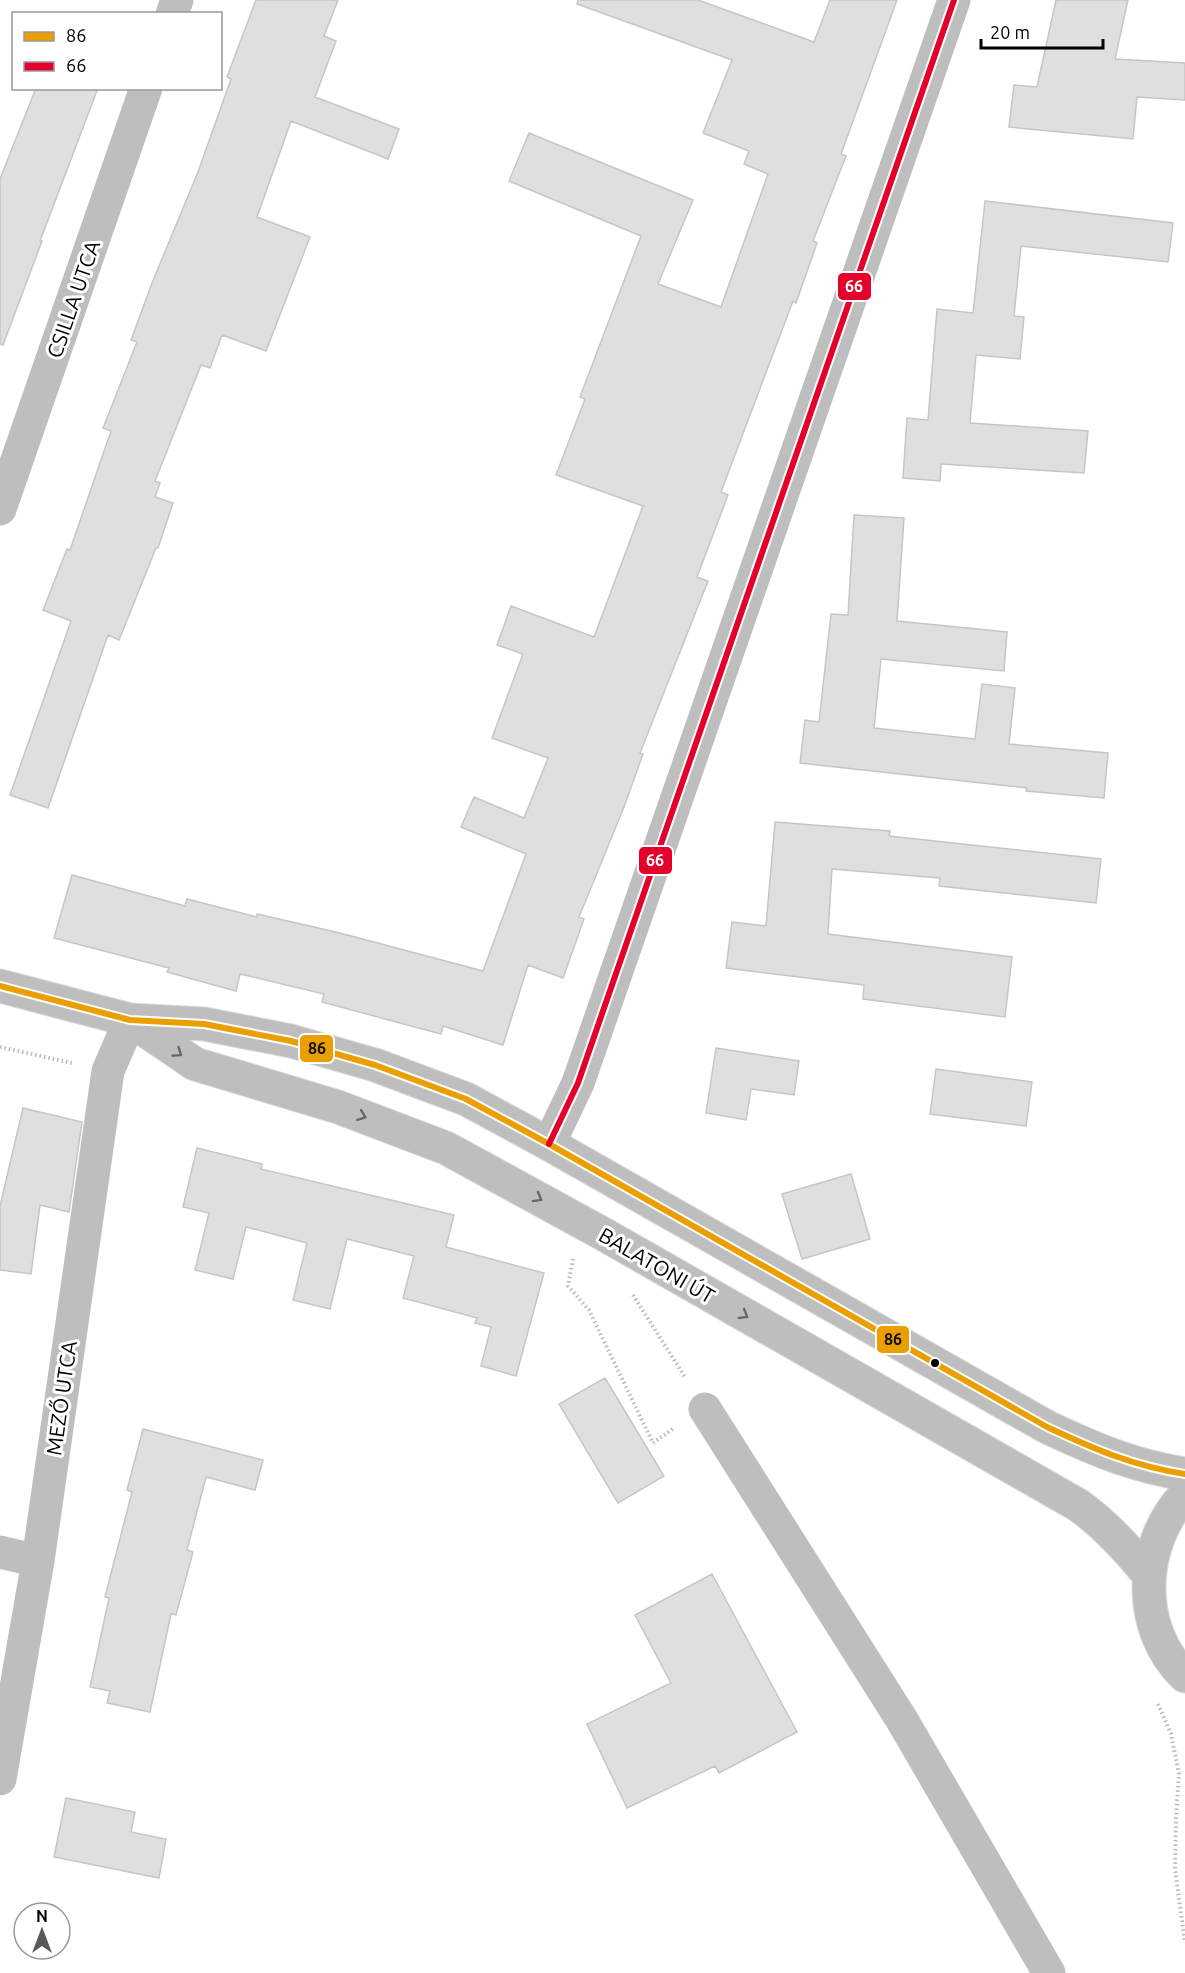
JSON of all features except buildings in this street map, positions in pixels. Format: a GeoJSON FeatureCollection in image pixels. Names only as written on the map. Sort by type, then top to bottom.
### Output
{"type":"FeatureCollection","features":[{"type":"Feature","properties":{"kind":"main road"},"geometry":{"type":"LineString","coordinates":[[549,1144],[582,1071],[954,0]]}},
{"type":"Feature","properties":{"kind":"main road","name":"CSILLA UTCA"},"geometry":{"type":"LineString","coordinates":[[0,509],[145,90]]}},
{"type":"Feature","properties":{"kind":"main road","name":"BALATONI ÚT"},"geometry":{"type":"LineString","coordinates":[[0,986],[130,1020],[204,1024],[291,1041],[375,1065],[466,1099],[1047,1427],[1110,1455],[1153,1469],[1185,1474]]}},
{"type":"Feature","properties":{"kind":"main road","name":"BALATONI ÚT"},"geometry":{"type":"LineString","coordinates":[[130,1020],[195,1065],[338,1107],[446,1148],[605,1235],[1078,1505],[1101,1521],[1148,1574]]}},
{"type":"Feature","properties":{"kind":"main road","name":"MEZŐ UTCA"},"geometry":{"type":"LineString","coordinates":[[0,1779],[38,1561],[108,1071],[130,1020]]}},
{"type":"Feature","properties":{"kind":"main road"},"geometry":{"type":"LineString","coordinates":[[705,1409],[902,1720],[1049,1973]]}},
{"type":"Feature","properties":{"kind":"main road"},"geometry":{"type":"LineString","coordinates":[[1185,1495],[1166,1520],[1154,1546],[1148,1574],[1150,1609],[1160,1641],[1178,1670],[1185,1676]]}},
{"type":"Feature","properties":{"kind":"main road"},"geometry":{"type":"LineString","coordinates":[[0,1552],[38,1561]]}},
{"type":"Feature","properties":{"kind":"path"},"geometry":{"type":"LineString","coordinates":[[574,1257],[568,1286],[589,1310],[653,1443],[667,1433]]}},
{"type":"Feature","properties":{"kind":"path"},"geometry":{"type":"LineString","coordinates":[[633,1294],[705,1409]]}},
{"type":"Feature","properties":{"kind":"path"},"geometry":{"type":"LineString","coordinates":[[1157,1703],[1171,1734],[1179,1774],[1175,1869],[1185,1943]]}},
{"type":"Feature","properties":{"kind":"transit line","name":"66"},"geometry":{"type":"LineString","coordinates":[[549,1144],[578,1083],[954,0]]}},
{"type":"Feature","properties":{"kind":"transit line","name":"86"},"geometry":{"type":"LineString","coordinates":[[0,986],[130,1020],[204,1024],[291,1041],[375,1065],[466,1099],[1047,1427],[1114,1456],[1185,1474]]}}]}
